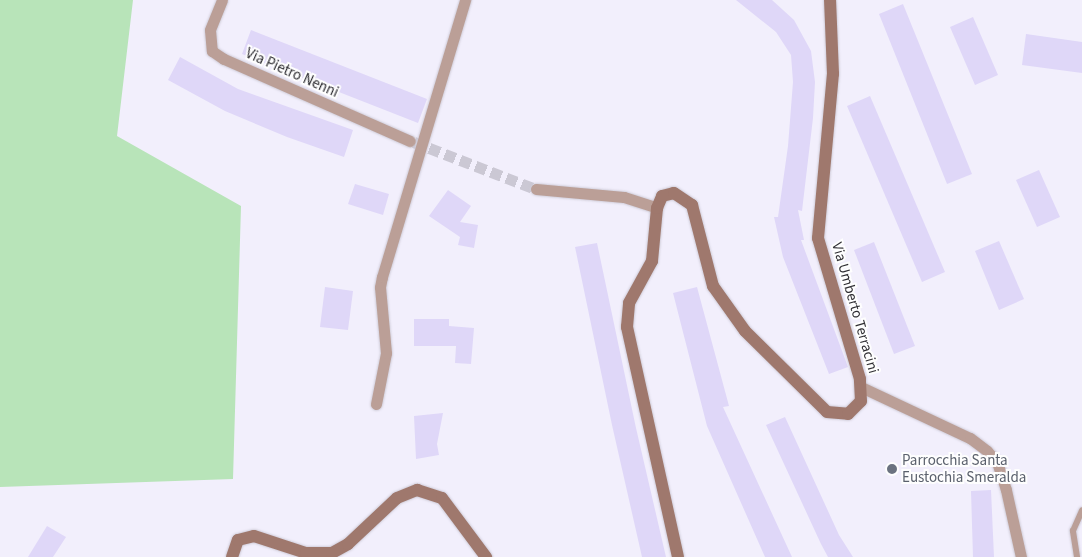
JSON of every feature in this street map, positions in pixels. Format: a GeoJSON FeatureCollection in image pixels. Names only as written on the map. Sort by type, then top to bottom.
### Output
{"type":"FeatureCollection","features":[{"type":"Feature","properties":{"kind":"street","name":"Via Pietro Nenni"},"geometry":{"type":"LineString","coordinates":[[222,0],[210,30],[212,51],[224,59],[410,141]]}},
{"type":"Feature","properties":{"kind":"street"},"geometry":{"type":"LineString","coordinates":[[376,404],[386,353],[380,286],[464,0]]}},
{"type":"Feature","properties":{"kind":"street","name":"Via Umberto Terracini"},"geometry":{"type":"LineString","coordinates":[[657,208],[662,196],[670,192],[689,202],[709,276],[725,307],[822,408],[838,415],[852,412],[861,401],[861,387],[818,238],[833,74],[830,0]]}},
{"type":"Feature","properties":{"kind":"street"},"geometry":{"type":"LineString","coordinates":[[536,189],[624,197],[657,208],[651,267],[629,303],[626,327],[678,557]]}},
{"type":"Feature","properties":{"kind":"street"},"geometry":{"type":"LineString","coordinates":[[861,387],[970,438],[987,451],[997,462],[1006,490],[1021,557]]}},
{"type":"Feature","properties":{"kind":"street"},"geometry":{"type":"LineString","coordinates":[[232,557],[238,540],[254,536],[313,554],[337,551],[358,535],[397,498],[418,490],[442,498],[486,557]]}},
{"type":"Feature","properties":{"kind":"lane"},"geometry":{"type":"LineString","coordinates":[[1077,557],[1073,532],[1082,510]]}},
{"type":"Feature","properties":{"kind":"green space"},"geometry":{"type":"Polygon","coordinates":[[[0,0],[133,0],[117,136],[241,206],[233,479],[0,487],[0,0]]]}},
{"type":"Feature","properties":{"kind":"building"},"geometry":{"type":"Polygon","coordinates":[[[736,0],[772,0],[794,20],[811,51],[815,82],[813,118],[802,211],[798,210],[804,240],[801,240],[848,367],[829,374],[783,257],[774,217],[778,217],[788,146],[793,82],[791,55],[776,32],[736,0]]]}},
{"type":"Feature","properties":{"kind":"building"},"geometry":{"type":"Polygon","coordinates":[[[903,4],[972,174],[947,184],[879,14],[903,4]]]}},
{"type":"Feature","properties":{"kind":"building"},"geometry":{"type":"Polygon","coordinates":[[[973,17],[998,75],[975,85],[950,27],[973,17]]]}},
{"type":"Feature","properties":{"kind":"building"},"geometry":{"type":"Polygon","coordinates":[[[251,30],[427,99],[418,123],[242,54],[251,30]]]}},
{"type":"Feature","properties":{"kind":"building"},"geometry":{"type":"Polygon","coordinates":[[[1026,34],[1082,42],[1082,73],[1022,65],[1026,34]]]}},
{"type":"Feature","properties":{"kind":"building"},"geometry":{"type":"Polygon","coordinates":[[[180,57],[238,89],[353,130],[344,157],[287,137],[225,111],[168,80],[180,57]]]}},
{"type":"Feature","properties":{"kind":"building"},"geometry":{"type":"Polygon","coordinates":[[[870,96],[945,272],[922,282],[847,106],[870,96]]]}},
{"type":"Feature","properties":{"kind":"building"},"geometry":{"type":"Polygon","coordinates":[[[1039,170],[1060,217],[1037,227],[1016,180],[1039,170]]]}},
{"type":"Feature","properties":{"kind":"building"},"geometry":{"type":"Polygon","coordinates":[[[355,184],[389,194],[383,215],[348,204],[355,184]]]}},
{"type":"Feature","properties":{"kind":"building"},"geometry":{"type":"Polygon","coordinates":[[[448,190],[471,206],[460,222],[478,225],[474,248],[458,245],[460,237],[429,216],[448,190]]]}},
{"type":"Feature","properties":{"kind":"building"},"geometry":{"type":"Polygon","coordinates":[[[999,241],[1024,299],[999,310],[975,251],[999,241]]]}},
{"type":"Feature","properties":{"kind":"building"},"geometry":{"type":"Polygon","coordinates":[[[874,242],[915,346],[894,354],[854,250],[874,242]]]}},
{"type":"Feature","properties":{"kind":"building"},"geometry":{"type":"Polygon","coordinates":[[[597,243],[636,428],[666,557],[642,557],[612,425],[575,247],[597,243]]]}},
{"type":"Feature","properties":{"kind":"building"},"geometry":{"type":"Polygon","coordinates":[[[325,287],[353,291],[348,330],[320,327],[325,287]]]}},
{"type":"Feature","properties":{"kind":"building"},"geometry":{"type":"Polygon","coordinates":[[[697,287],[729,406],[723,407],[792,557],[765,557],[707,426],[673,293],[697,287]]]}},
{"type":"Feature","properties":{"kind":"building"},"geometry":{"type":"Polygon","coordinates":[[[414,319],[449,319],[449,326],[474,328],[471,364],[455,363],[456,346],[414,346],[414,319]]]}},
{"type":"Feature","properties":{"kind":"building"},"geometry":{"type":"Polygon","coordinates":[[[443,413],[437,444],[439,455],[416,459],[414,416],[443,413]]]}},
{"type":"Feature","properties":{"kind":"building"},"geometry":{"type":"Polygon","coordinates":[[[785,417],[839,535],[853,557],[828,557],[821,544],[766,425],[785,417]]]}},
{"type":"Feature","properties":{"kind":"building"},"geometry":{"type":"Polygon","coordinates":[[[991,490],[994,557],[973,557],[971,491],[991,490]]]}},
{"type":"Feature","properties":{"kind":"building"},"geometry":{"type":"Polygon","coordinates":[[[47,526],[66,537],[53,557],[28,557],[47,526]]]}},
{"type":"Feature","properties":{"kind":"tunnel"},"geometry":{"type":"LineString","coordinates":[[414,142],[536,189]]}},
{"type":"Feature","properties":{"kind":"place","name":"Parrocchia Santa Eustochia Smeralda"},"geometry":{"type":"Point","coordinates":[892,469]}}]}
